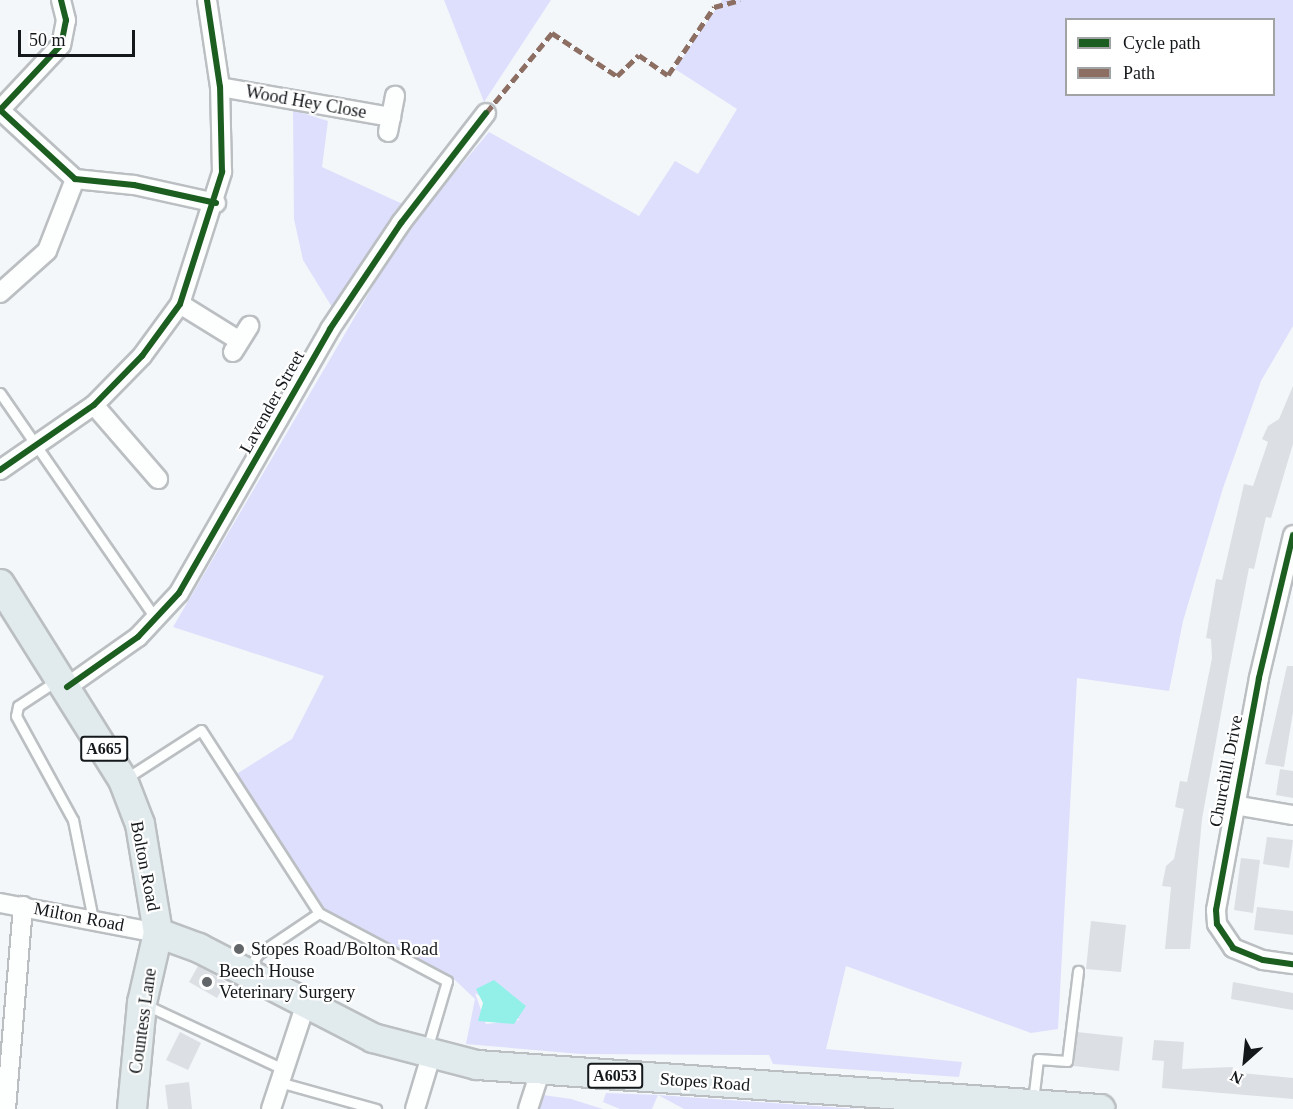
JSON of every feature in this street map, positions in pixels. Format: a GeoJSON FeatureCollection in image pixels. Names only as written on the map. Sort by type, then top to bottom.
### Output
{"type":"FeatureCollection","features":[{"type":"Feature","properties":{"kind":"main road","name":"Bolton Road"},"geometry":{"type":"LineString","coordinates":[[0,584],[123,780],[140,824],[158,933]]}},
{"type":"Feature","properties":{"kind":"main road","name":"Stopes Road"},"geometry":{"type":"LineString","coordinates":[[158,933],[245,973],[305,1006],[428,1055],[540,1072],[1100,1109]]}},
{"type":"Feature","properties":{"kind":"main road","name":"Countess Lane"},"geometry":{"type":"LineString","coordinates":[[132,1109],[142,1003],[158,933]]}},
{"type":"Feature","properties":{"kind":"street"},"geometry":{"type":"LineString","coordinates":[[61,0],[66,20],[60,45],[0,110],[75,179],[134,185],[216,203]]}},
{"type":"Feature","properties":{"kind":"street"},"geometry":{"type":"LineString","coordinates":[[0,470],[94,405],[142,356],[180,304],[216,203],[224,137],[220,87],[207,0]]}},
{"type":"Feature","properties":{"kind":"street","name":"Wood Hey Close"},"geometry":{"type":"LineString","coordinates":[[220,87],[390,125],[394,96]]}},
{"type":"Feature","properties":{"kind":"street","name":"Lavender Street"},"geometry":{"type":"LineString","coordinates":[[64,683],[156,619],[204,558],[330,329],[401,223],[486,113]]}},
{"type":"Feature","properties":{"kind":"street"},"geometry":{"type":"LineString","coordinates":[[0,293],[47,251],[75,179]]}},
{"type":"Feature","properties":{"kind":"street"},"geometry":{"type":"LineString","coordinates":[[180,304],[241,340]]}},
{"type":"Feature","properties":{"kind":"street"},"geometry":{"type":"LineString","coordinates":[[94,405],[155,468]]}},
{"type":"Feature","properties":{"kind":"street","name":"Churchill Drive"},"geometry":{"type":"LineString","coordinates":[[1293,536],[1234,805],[1217,924],[1223,938],[1245,956],[1293,964]]}},
{"type":"Feature","properties":{"kind":"street"},"geometry":{"type":"LineString","coordinates":[[1234,805],[1293,815]]}},
{"type":"Feature","properties":{"kind":"street","name":"Milton Road"},"geometry":{"type":"LineString","coordinates":[[0,903],[158,933]]}},
{"type":"Feature","properties":{"kind":"street"},"geometry":{"type":"LineString","coordinates":[[6,1109],[23,906]]}},
{"type":"Feature","properties":{"kind":"street"},"geometry":{"type":"LineString","coordinates":[[271,1109],[305,1006]]}},
{"type":"Feature","properties":{"kind":"street"},"geometry":{"type":"LineString","coordinates":[[415,1109],[428,1055]]}},
{"type":"Feature","properties":{"kind":"street"},"geometry":{"type":"LineString","coordinates":[[528,1109],[540,1072]]}},
{"type":"Feature","properties":{"kind":"lane"},"geometry":{"type":"LineString","coordinates":[[0,393],[156,619]]}},
{"type":"Feature","properties":{"kind":"lane"},"geometry":{"type":"LineString","coordinates":[[64,683],[16,710],[73,820],[93,919]]}},
{"type":"Feature","properties":{"kind":"lane"},"geometry":{"type":"LineString","coordinates":[[123,780],[201,730],[319,913],[447,981],[428,1055]]}},
{"type":"Feature","properties":{"kind":"lane"},"geometry":{"type":"LineString","coordinates":[[245,973],[258,954],[319,913]]}},
{"type":"Feature","properties":{"kind":"lane"},"geometry":{"type":"LineString","coordinates":[[1033,1103],[1038,1059],[1067,1061],[1078,971]]}},
{"type":"Feature","properties":{"kind":"lane"},"geometry":{"type":"LineString","coordinates":[[142,1003],[281,1075],[375,1109]]}},
{"type":"Feature","properties":{"kind":"shaded area"},"geometry":{"type":"Polygon","coordinates":[[[444,0],[551,0],[484,102],[444,0]]]}},
{"type":"Feature","properties":{"kind":"shaded area"},"geometry":{"type":"Polygon","coordinates":[[[722,0],[1293,0],[1293,326],[1261,381],[1223,488],[1183,621],[1169,691],[1077,678],[1058,1029],[1031,1033],[846,966],[826,1049],[962,1062],[959,1077],[773,1064],[769,1055],[581,1054],[466,1044],[475,999],[455,980],[322,910],[235,775],[292,739],[324,676],[173,627],[404,233],[489,132],[639,216],[675,161],[698,174],[737,109],[675,69],[722,0]],[[475,993],[486,1024],[520,1020],[475,993]]]}},
{"type":"Feature","properties":{"kind":"shaded area"},"geometry":{"type":"Polygon","coordinates":[[[293,110],[328,121],[322,167],[407,206],[335,312],[303,260],[294,219],[293,110]]]}},
{"type":"Feature","properties":{"kind":"shaded area"},"geometry":{"type":"Polygon","coordinates":[[[606,1093],[658,1095],[652,1109],[620,1109],[603,1102],[606,1093]]]}},
{"type":"Feature","properties":{"kind":"shaded area"},"geometry":{"type":"Polygon","coordinates":[[[536,1094],[571,1099],[603,1109],[531,1109],[536,1094]]]}},
{"type":"Feature","properties":{"kind":"shaded area"},"geometry":{"type":"Polygon","coordinates":[[[658,1095],[859,1109],[684,1109],[658,1095]]]}},
{"type":"Feature","properties":{"kind":"water"},"geometry":{"type":"Polygon","coordinates":[[[494,980],[526,1006],[514,1024],[478,1021],[483,1003],[476,989],[494,980]]]}},
{"type":"Feature","properties":{"kind":"building"},"geometry":{"type":"Polygon","coordinates":[[[1293,386],[1293,444],[1271,518],[1266,517],[1254,569],[1249,568],[1228,675],[1202,819],[1190,949],[1165,949],[1171,887],[1162,886],[1166,866],[1174,859],[1184,809],[1175,807],[1180,781],[1187,782],[1212,658],[1211,639],[1206,638],[1216,579],[1222,580],[1244,484],[1253,486],[1268,442],[1262,439],[1268,426],[1279,419],[1293,386]]]}},
{"type":"Feature","properties":{"kind":"building"},"geometry":{"type":"Polygon","coordinates":[[[1287,666],[1293,666],[1293,712],[1284,767],[1265,764],[1287,666]]]}},
{"type":"Feature","properties":{"kind":"building"},"geometry":{"type":"Polygon","coordinates":[[[1280,769],[1293,771],[1293,798],[1276,795],[1280,769]]]}},
{"type":"Feature","properties":{"kind":"building"},"geometry":{"type":"Polygon","coordinates":[[[1267,837],[1293,840],[1289,868],[1263,864],[1267,837]]]}},
{"type":"Feature","properties":{"kind":"building"},"geometry":{"type":"Polygon","coordinates":[[[1241,858],[1260,860],[1253,913],[1234,910],[1241,858]]]}},
{"type":"Feature","properties":{"kind":"building"},"geometry":{"type":"Polygon","coordinates":[[[1257,907],[1293,911],[1293,935],[1254,930],[1257,907]]]}},
{"type":"Feature","properties":{"kind":"building"},"geometry":{"type":"Polygon","coordinates":[[[1091,921],[1126,925],[1121,972],[1086,969],[1091,921]]]}},
{"type":"Feature","properties":{"kind":"building","name":"Beech House Veterinary Surgery"},"geometry":{"type":"Polygon","coordinates":[[[198,966],[226,982],[217,998],[189,982],[198,966]]]}},
{"type":"Feature","properties":{"kind":"building"},"geometry":{"type":"Polygon","coordinates":[[[1233,982],[1293,993],[1293,1010],[1231,999],[1233,982]]]}},
{"type":"Feature","properties":{"kind":"building"},"geometry":{"type":"Polygon","coordinates":[[[180,1032],[201,1043],[188,1070],[166,1060],[180,1032]]]}},
{"type":"Feature","properties":{"kind":"building"},"geometry":{"type":"Polygon","coordinates":[[[1077,1032],[1123,1037],[1119,1071],[1074,1066],[1077,1032]]]}},
{"type":"Feature","properties":{"kind":"building"},"geometry":{"type":"Polygon","coordinates":[[[1154,1040],[1184,1042],[1182,1069],[1233,1067],[1232,1072],[1293,1078],[1293,1099],[1162,1088],[1164,1061],[1152,1060],[1154,1040]]]}},
{"type":"Feature","properties":{"kind":"building"},"geometry":{"type":"Polygon","coordinates":[[[189,1082],[192,1109],[168,1109],[165,1085],[189,1082]]]}},
{"type":"Feature","properties":{"kind":"marked path"},"geometry":{"type":"LineString","coordinates":[[486,113],[552,33],[617,76],[639,55],[668,75],[714,7],[740,0]]}},
{"type":"Feature","properties":{"kind":"cycle path"},"geometry":{"type":"LineString","coordinates":[[61,0],[66,20],[61,45],[0,110],[75,179],[134,185],[216,203]]}},
{"type":"Feature","properties":{"kind":"cycle path"},"geometry":{"type":"LineString","coordinates":[[0,470],[94,405],[142,356],[180,304],[222,172],[220,87],[207,0]]}},
{"type":"Feature","properties":{"kind":"cycle path"},"geometry":{"type":"LineString","coordinates":[[67,687],[138,637],[179,593],[330,329],[401,223],[486,113]]}},
{"type":"Feature","properties":{"kind":"cycle path"},"geometry":{"type":"LineString","coordinates":[[1293,535],[1259,678],[1216,910],[1217,924],[1233,948],[1263,960],[1293,964]]}},
{"type":"Feature","properties":{"kind":"place","name":"Stopes Road/Bolton Road"},"geometry":{"type":"Point","coordinates":[239,949]}},
{"type":"Feature","properties":{"kind":"place","name":"Beech House Veterinary Surgery"},"geometry":{"type":"Point","coordinates":[207,982]}}]}
